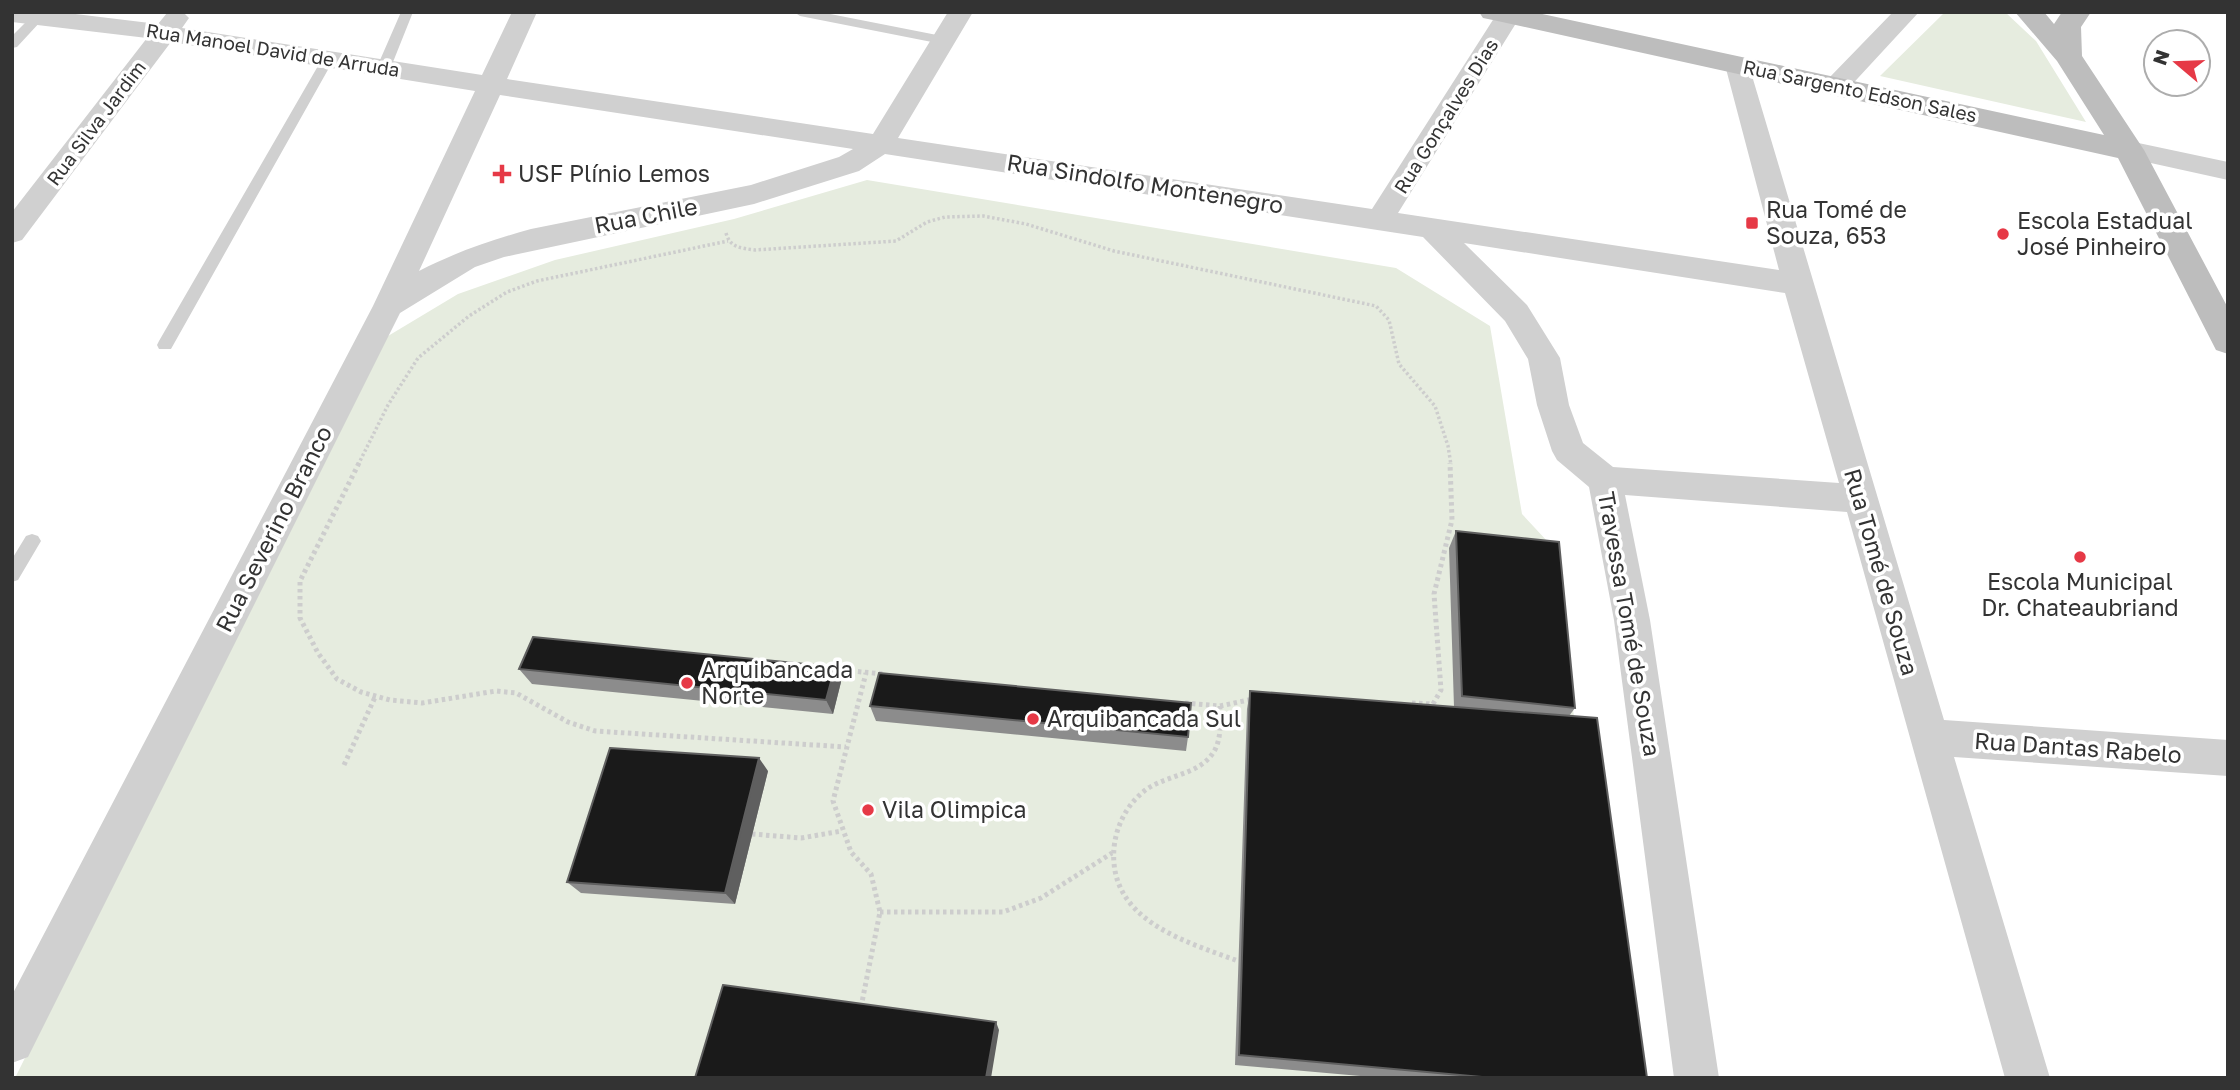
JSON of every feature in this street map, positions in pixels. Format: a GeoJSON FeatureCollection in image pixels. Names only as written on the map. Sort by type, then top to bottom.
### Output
{"type":"FeatureCollection","features":[{"type":"Feature","properties":{"kind":"main road"},"geometry":{"type":"LineString","coordinates":[[2029,12],[2068,55],[2129,150],[2228,341]]}},
{"type":"Feature","properties":{"kind":"main road"},"geometry":{"type":"LineString","coordinates":[[2068,55],[2065,37],[2070,18],[2077,12]]}},
{"type":"Feature","properties":{"kind":"main road","name":"Rua Sargento Edson Sales"},"geometry":{"type":"LineString","coordinates":[[1504,13],[2129,150]]}},
{"type":"Feature","properties":{"kind":"street","name":"Rua Severino Branco"},"geometry":{"type":"LineString","coordinates":[[12,1041],[388,306],[525,12]]}},
{"type":"Feature","properties":{"kind":"street","name":"Rua Chile"},"geometry":{"type":"LineString","coordinates":[[388,306],[455,265],[495,249],[531,239],[716,202],[806,179],[849,164],[881,144],[961,12]]}},
{"type":"Feature","properties":{"kind":"street"},"geometry":{"type":"LineString","coordinates":[[1837,85],[1907,12]]}},
{"type":"Feature","properties":{"kind":"street","name":"Rua Gonçalves Dias"},"geometry":{"type":"LineString","coordinates":[[1380,219],[1504,13]]}},
{"type":"Feature","properties":{"kind":"street","name":"Rua Manoel David de Arruda"},"geometry":{"type":"LineString","coordinates":[[24,16],[173,22],[328,59],[492,85]]}},
{"type":"Feature","properties":{"kind":"street","name":"Rua Silva Jardim"},"geometry":{"type":"LineString","coordinates":[[12,233],[173,22]]}},
{"type":"Feature","properties":{"kind":"street","name":"Rua Tomé de Souza"},"geometry":{"type":"LineString","coordinates":[[1738,65],[1798,284],[2028,1078]]}},
{"type":"Feature","properties":{"kind":"street","name":"Rua Sindolfo Montenegro"},"geometry":{"type":"LineString","coordinates":[[492,85],[1798,284]]}},
{"type":"Feature","properties":{"kind":"street","name":"Rua Sargento Edson Sales"},"geometry":{"type":"LineString","coordinates":[[2129,150],[2228,171]]}},
{"type":"Feature","properties":{"kind":"street","name":"Travessa Tomé de Souza"},"geometry":{"type":"LineString","coordinates":[[1433,230],[1516,313],[1544,358],[1553,405],[1569,451],[1605,481],[1632,620],[1697,1078]]}},
{"type":"Feature","properties":{"kind":"street"},"geometry":{"type":"LineString","coordinates":[[1605,481],[1860,499]]}},
{"type":"Feature","properties":{"kind":"street","name":"Rua Dantas Rabelo"},"geometry":{"type":"LineString","coordinates":[[1928,737],[2228,758]]}},
{"type":"Feature","properties":{"kind":"lane"},"geometry":{"type":"LineString","coordinates":[[384,67],[407,12]]}},
{"type":"Feature","properties":{"kind":"lane"},"geometry":{"type":"LineString","coordinates":[[800,12],[942,40]]}},
{"type":"Feature","properties":{"kind":"lane"},"geometry":{"type":"LineString","coordinates":[[12,44],[24,16]]}},
{"type":"Feature","properties":{"kind":"lane"},"geometry":{"type":"LineString","coordinates":[[165,345],[328,59]]}},
{"type":"Feature","properties":{"kind":"lane"},"geometry":{"type":"LineString","coordinates":[[12,575],[32,541]]}},
{"type":"Feature","properties":{"kind":"path"},"geometry":{"type":"LineString","coordinates":[[716,202],[728,241],[736,247],[755,250],[896,241],[927,222],[945,217],[983,216],[1026,224],[1114,251],[1376,306],[1389,320],[1399,363],[1434,406],[1448,446],[1453,482],[1452,520],[1434,594],[1441,690],[1433,705],[1406,703]]}},
{"type":"Feature","properties":{"kind":"path"},"geometry":{"type":"LineString","coordinates":[[728,241],[537,281],[517,288],[469,316],[418,358],[388,405],[300,581],[300,618],[318,653],[337,679],[361,692],[422,703],[496,691],[516,693],[568,722],[596,731],[846,747]]}},
{"type":"Feature","properties":{"kind":"path"},"geometry":{"type":"LineString","coordinates":[[824,669],[893,675]]}},
{"type":"Feature","properties":{"kind":"path"},"geometry":{"type":"LineString","coordinates":[[860,1011],[880,912],[871,874],[851,852],[833,802],[866,673]]}},
{"type":"Feature","properties":{"kind":"path"},"geometry":{"type":"LineString","coordinates":[[344,765],[376,695]]}},
{"type":"Feature","properties":{"kind":"path"},"geometry":{"type":"LineString","coordinates":[[1180,702],[1220,706],[1245,699],[1258,699]]}},
{"type":"Feature","properties":{"kind":"path"},"geometry":{"type":"LineString","coordinates":[[1220,706],[1220,737],[1210,757],[1181,775],[1148,788],[1122,816],[1112,853],[1116,882],[1132,909],[1171,936],[1238,961]]}},
{"type":"Feature","properties":{"kind":"path"},"geometry":{"type":"LineString","coordinates":[[752,834],[801,838],[842,831]]}},
{"type":"Feature","properties":{"kind":"path"},"geometry":{"type":"LineString","coordinates":[[880,912],[1003,912],[1041,898],[1112,853]]}},
{"type":"Feature","properties":{"kind":"shaded area"},"geometry":{"type":"Polygon","coordinates":[[[1945,12],[2005,12],[2036,41],[2086,122],[1880,76],[1945,12]]]}},
{"type":"Feature","properties":{"kind":"shaded area","name":"Vila Olimpica"},"geometry":{"type":"Polygon","coordinates":[[[867,180],[1396,268],[1490,326],[1522,514],[1548,542],[1628,1078],[15,1078],[383,339],[458,294],[555,260],[734,219],[867,180]]]}},
{"type":"Feature","properties":{"kind":"building"},"geometry":{"type":"Polygon","coordinates":[[[1456,531],[1559,542],[1575,708],[1462,696],[1456,531]]]}},
{"type":"Feature","properties":{"kind":"building"},"geometry":{"type":"Polygon","coordinates":[[[533,637],[835,667],[826,700],[519,669],[533,637]]]}},
{"type":"Feature","properties":{"kind":"building"},"geometry":{"type":"Polygon","coordinates":[[[879,673],[1191,703],[1188,737],[870,706],[879,673]]]}},
{"type":"Feature","properties":{"kind":"building"},"geometry":{"type":"Polygon","coordinates":[[[1250,691],[1597,718],[1647,1078],[1493,1078],[1239,1055],[1250,691]]]}},
{"type":"Feature","properties":{"kind":"building"},"geometry":{"type":"Polygon","coordinates":[[[610,748],[759,758],[725,893],[567,882],[610,748]]]}},
{"type":"Feature","properties":{"kind":"building"},"geometry":{"type":"Polygon","coordinates":[[[723,985],[996,1022],[986,1078],[695,1078],[723,985]]]}},
{"type":"Feature","properties":{"kind":"place","name":"USF Plínio Lemos"},"geometry":{"type":"Point","coordinates":[502,174]}},
{"type":"Feature","properties":{"kind":"place","name":"Rua Tomé de Souza, 653"},"geometry":{"type":"Point","coordinates":[1752,223]}},
{"type":"Feature","properties":{"kind":"place","name":"Escola Estadual José Pinheiro"},"geometry":{"type":"Point","coordinates":[2003,234]}},
{"type":"Feature","properties":{"kind":"place","name":"Escola Municipal Dr. Chateaubriand"},"geometry":{"type":"Point","coordinates":[2080,557]}},
{"type":"Feature","properties":{"kind":"place","name":"Arquibancada Norte"},"geometry":{"type":"Point","coordinates":[687,683]}},
{"type":"Feature","properties":{"kind":"place","name":"Arquibancada Sul"},"geometry":{"type":"Point","coordinates":[1033,719]}},
{"type":"Feature","properties":{"kind":"place","name":"Vila Olimpica"},"geometry":{"type":"Point","coordinates":[868,810]}}]}
